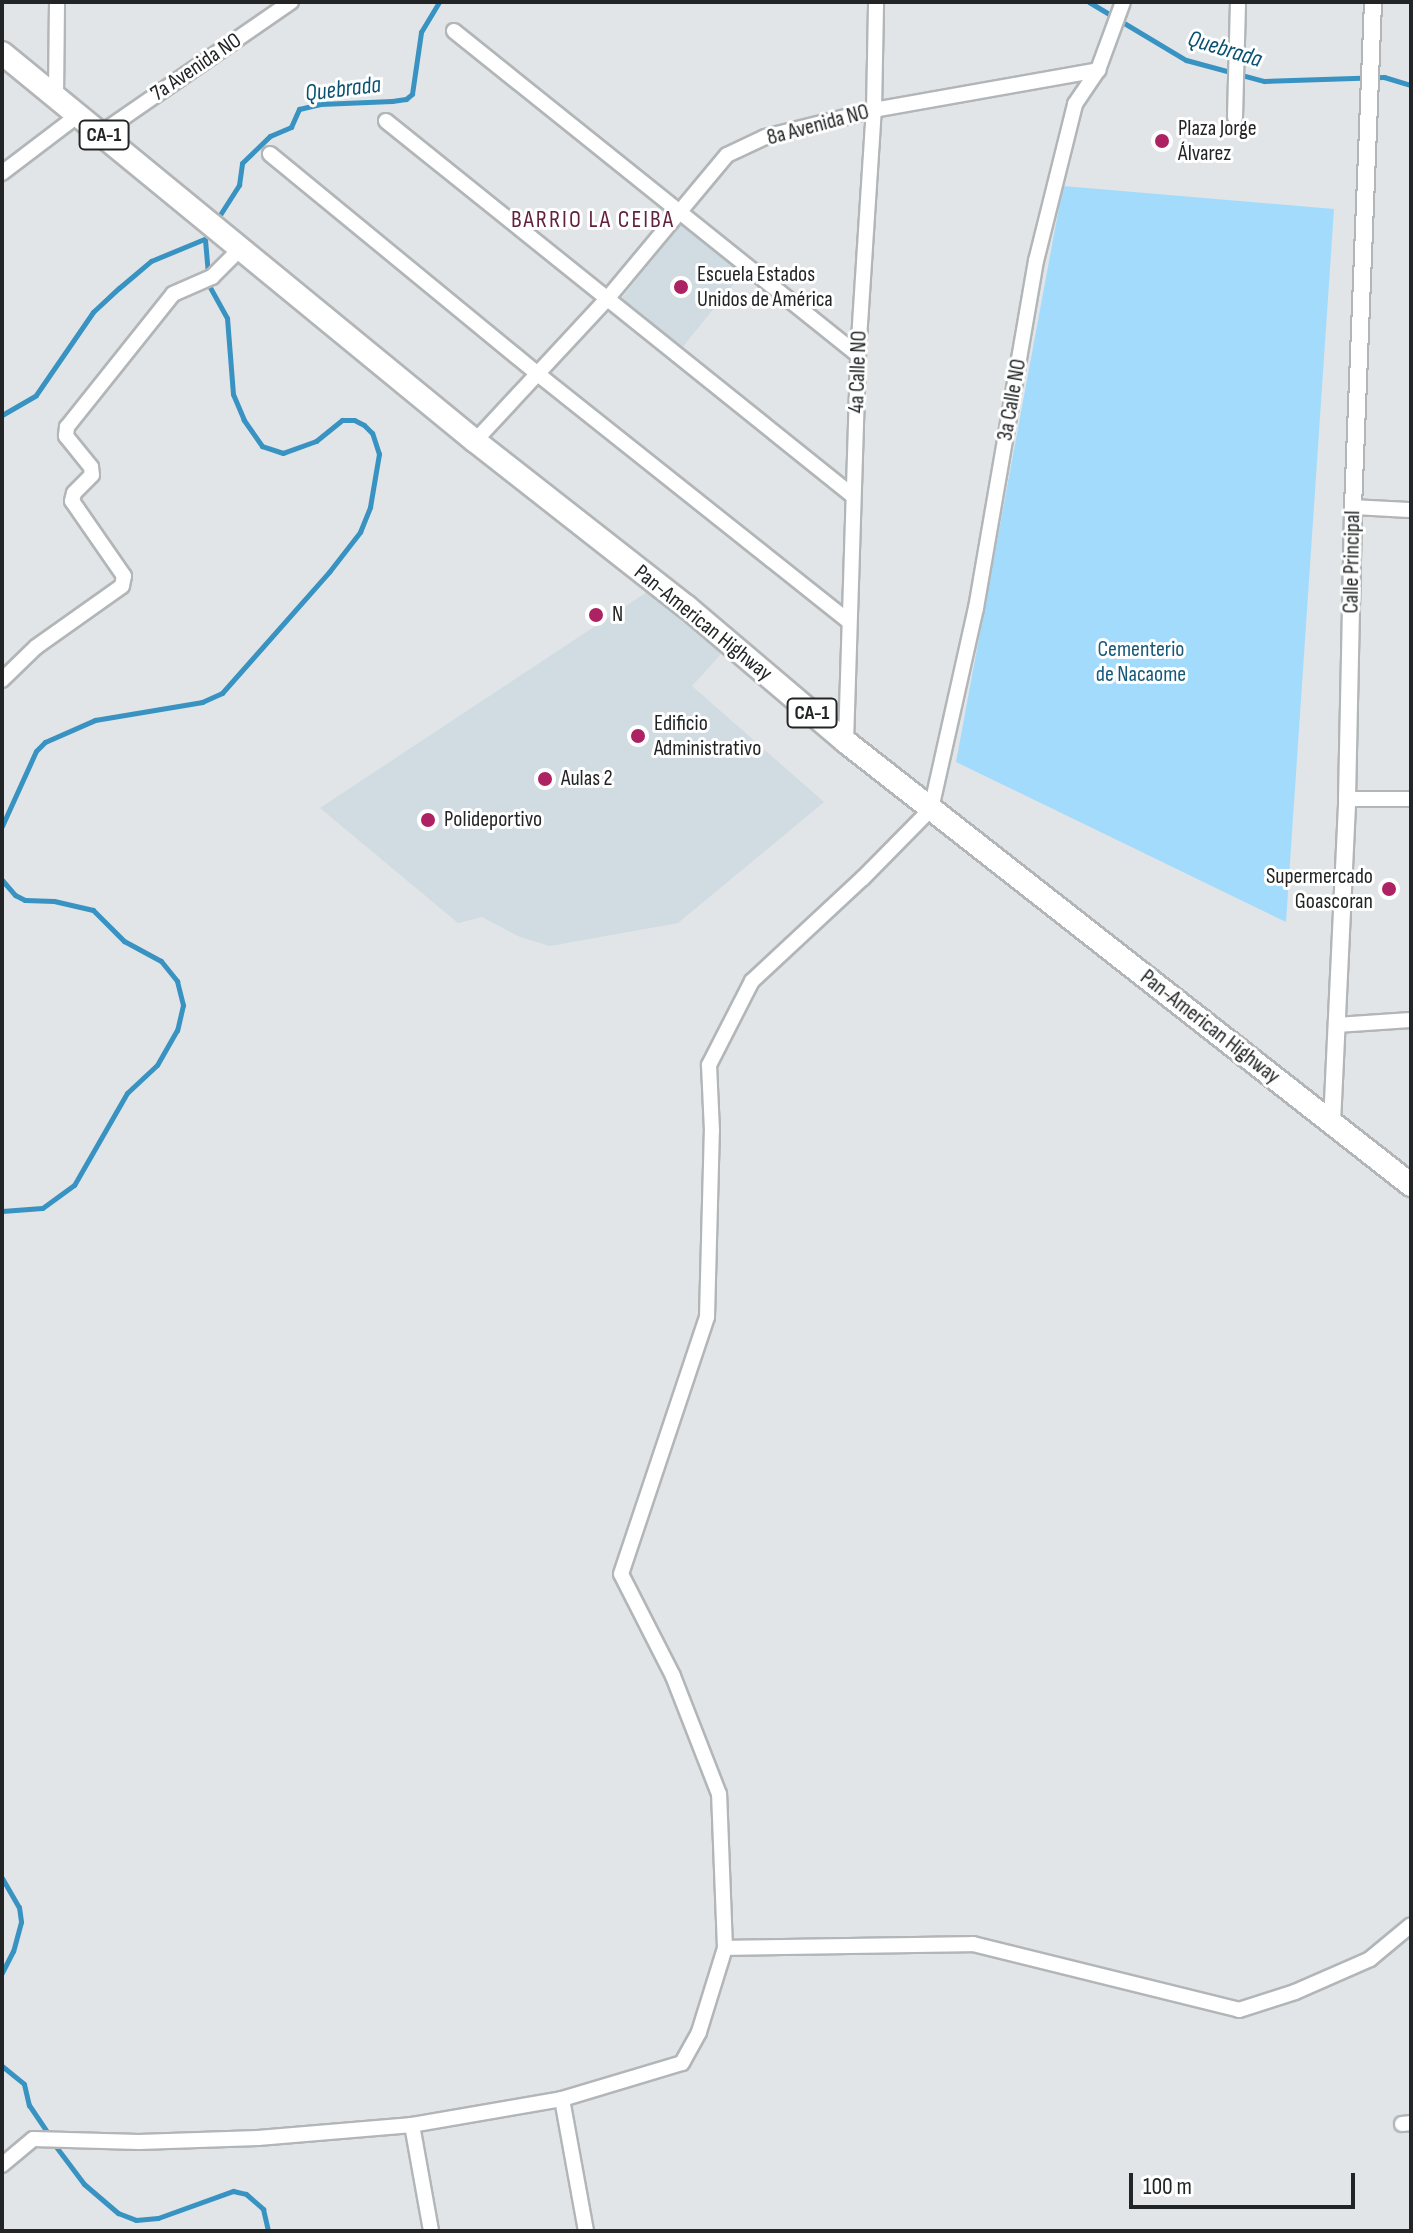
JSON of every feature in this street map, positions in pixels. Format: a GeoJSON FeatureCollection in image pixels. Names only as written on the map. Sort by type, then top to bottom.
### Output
{"type":"FeatureCollection","features":[{"type":"Feature","properties":{"kind":"highway","name":"Pan-American Highway"},"geometry":{"type":"LineString","coordinates":[[2,53],[475,441],[687,607],[846,742],[1411,1185]]}},
{"type":"Feature","properties":{"kind":"street"},"geometry":{"type":"LineString","coordinates":[[56,97],[57,2]]}},
{"type":"Feature","properties":{"kind":"street","name":"4a Calle NO"},"geometry":{"type":"LineString","coordinates":[[846,742],[858,355],[874,110],[876,2]]}},
{"type":"Feature","properties":{"kind":"street","name":"3a Calle NO"},"geometry":{"type":"LineString","coordinates":[[931,809],[976,608],[1036,261],[1075,104],[1098,70],[1123,2]]}},
{"type":"Feature","properties":{"kind":"street"},"geometry":{"type":"LineString","coordinates":[[1235,117],[1238,2]]}},
{"type":"Feature","properties":{"kind":"street","name":"Calle Principal"},"geometry":{"type":"LineString","coordinates":[[1332,1123],[1347,799],[1353,507],[1373,2]]}},
{"type":"Feature","properties":{"kind":"street","name":"7a Avenida NO"},"geometry":{"type":"LineString","coordinates":[[101,133],[285,5]]}},
{"type":"Feature","properties":{"kind":"street"},"geometry":{"type":"LineString","coordinates":[[454,31],[858,355]]}},
{"type":"Feature","properties":{"kind":"street","name":"8a Avenida NO"},"geometry":{"type":"LineString","coordinates":[[475,441],[607,299],[727,155],[765,137],[874,110],[1098,70]]}},
{"type":"Feature","properties":{"kind":"street"},"geometry":{"type":"LineString","coordinates":[[2,173],[77,116]]}},
{"type":"Feature","properties":{"kind":"street"},"geometry":{"type":"LineString","coordinates":[[386,121],[853,496]]}},
{"type":"Feature","properties":{"kind":"street"},"geometry":{"type":"LineString","coordinates":[[270,154],[539,375],[849,622]]}},
{"type":"Feature","properties":{"kind":"street"},"geometry":{"type":"LineString","coordinates":[[2,680],[36,647],[122,586],[124,576],[72,501],[74,493],[92,475],[91,467],[66,436],[67,427],[173,294],[212,277],[240,249]]}},
{"type":"Feature","properties":{"kind":"street"},"geometry":{"type":"LineString","coordinates":[[1353,507],[1411,510]]}},
{"type":"Feature","properties":{"kind":"street"},"geometry":{"type":"LineString","coordinates":[[1347,799],[1411,799]]}},
{"type":"Feature","properties":{"kind":"street"},"geometry":{"type":"LineString","coordinates":[[2,2165],[33,2139],[139,2142],[258,2138],[412,2125],[562,2099],[682,2063],[699,2032],[725,1948],[719,1794],[673,1676],[621,1574],[707,1317],[712,1131],[709,1065],[752,981],[863,878],[931,809]]}},
{"type":"Feature","properties":{"kind":"street"},"geometry":{"type":"LineString","coordinates":[[1336,1025],[1411,1020]]}},
{"type":"Feature","properties":{"kind":"street"},"geometry":{"type":"LineString","coordinates":[[725,1948],[973,1944],[1239,2010],[1295,1992],[1370,1959],[1411,1925]]}},
{"type":"Feature","properties":{"kind":"street"},"geometry":{"type":"LineString","coordinates":[[562,2099],[586,2231]]}},
{"type":"Feature","properties":{"kind":"street"},"geometry":{"type":"LineString","coordinates":[[412,2125],[431,2231]]}},
{"type":"Feature","properties":{"kind":"shaded area","name":"Escuela Estados Unidos de América"},"geometry":{"type":"Polygon","coordinates":[[[681,225],[742,274],[681,349],[621,300],[681,225]]]}},
{"type":"Feature","properties":{"kind":"shaded area"},"geometry":{"type":"Polygon","coordinates":[[[647,592],[721,654],[692,686],[824,802],[678,923],[550,946],[520,937],[482,917],[458,923],[320,808],[647,592]]]}},
{"type":"Feature","properties":{"kind":"green space","name":"Cementerio de Nacaome"},"geometry":{"type":"Polygon","coordinates":[[[1063,186],[1334,209],[1286,922],[956,762],[1063,186]]]}},
{"type":"Feature","properties":{"kind":"waterway","name":"Quebrada"},"geometry":{"type":"LineString","coordinates":[[216,221],[239,185],[242,163],[270,136],[291,127],[299,109],[320,104],[392,101],[406,99],[412,94],[421,32],[439,2]]}},
{"type":"Feature","properties":{"kind":"waterway","name":"Quebrada"},"geometry":{"type":"LineString","coordinates":[[1089,2],[1186,60],[1264,81],[1384,77],[1411,85]]}},
{"type":"Feature","properties":{"kind":"waterway"},"geometry":{"type":"LineString","coordinates":[[2,415],[36,395],[93,312],[119,288],[151,261],[204,239]]}},
{"type":"Feature","properties":{"kind":"waterway"},"geometry":{"type":"LineString","coordinates":[[2,826],[36,751],[45,742],[95,720],[202,702],[222,693],[329,572],[360,532],[370,507],[379,454],[372,433],[364,425],[354,420],[342,420],[316,441],[283,453],[262,446],[244,420],[233,394],[227,318],[209,286],[205,239]]}},
{"type":"Feature","properties":{"kind":"waterway"},"geometry":{"type":"LineString","coordinates":[[2,880],[15,895],[25,900],[54,901],[93,910],[124,941],[161,961],[177,981],[183,1005],[177,1030],[157,1065],[127,1093],[74,1185],[42,1208],[2,1211]]}},
{"type":"Feature","properties":{"kind":"waterway"},"geometry":{"type":"LineString","coordinates":[[2,1878],[19,1907],[21,1922],[13,1951],[2,1973]]}},
{"type":"Feature","properties":{"kind":"waterway"},"geometry":{"type":"LineString","coordinates":[[2,2066],[24,2084],[29,2105],[49,2135]]}},
{"type":"Feature","properties":{"kind":"waterway"},"geometry":{"type":"LineString","coordinates":[[54,2144],[84,2184],[118,2213],[136,2220],[158,2218],[233,2191],[246,2194],[263,2209],[268,2231]]}},
{"type":"Feature","properties":{"kind":"place","name":"Plaza Jorge Álvarez"},"geometry":{"type":"Point","coordinates":[1162,141]}},
{"type":"Feature","properties":{"kind":"place","name":"Escuela Estados Unidos de América"},"geometry":{"type":"Point","coordinates":[681,287]}},
{"type":"Feature","properties":{"kind":"place","name":"N"},"geometry":{"type":"Point","coordinates":[596,615]}},
{"type":"Feature","properties":{"kind":"place","name":"Edificio Administrativo"},"geometry":{"type":"Point","coordinates":[638,736]}},
{"type":"Feature","properties":{"kind":"place","name":"Aulas 2"},"geometry":{"type":"Point","coordinates":[545,779]}},
{"type":"Feature","properties":{"kind":"place","name":"Polideportivo"},"geometry":{"type":"Point","coordinates":[428,820]}},
{"type":"Feature","properties":{"kind":"place","name":"Supermercado Goascoran"},"geometry":{"type":"Point","coordinates":[1389,889]}},
{"type":"Feature","properties":{"kind":"district","name":"BARRIO LA CEIBA"},"geometry":{"type":"Point","coordinates":[593,220]}}]}
